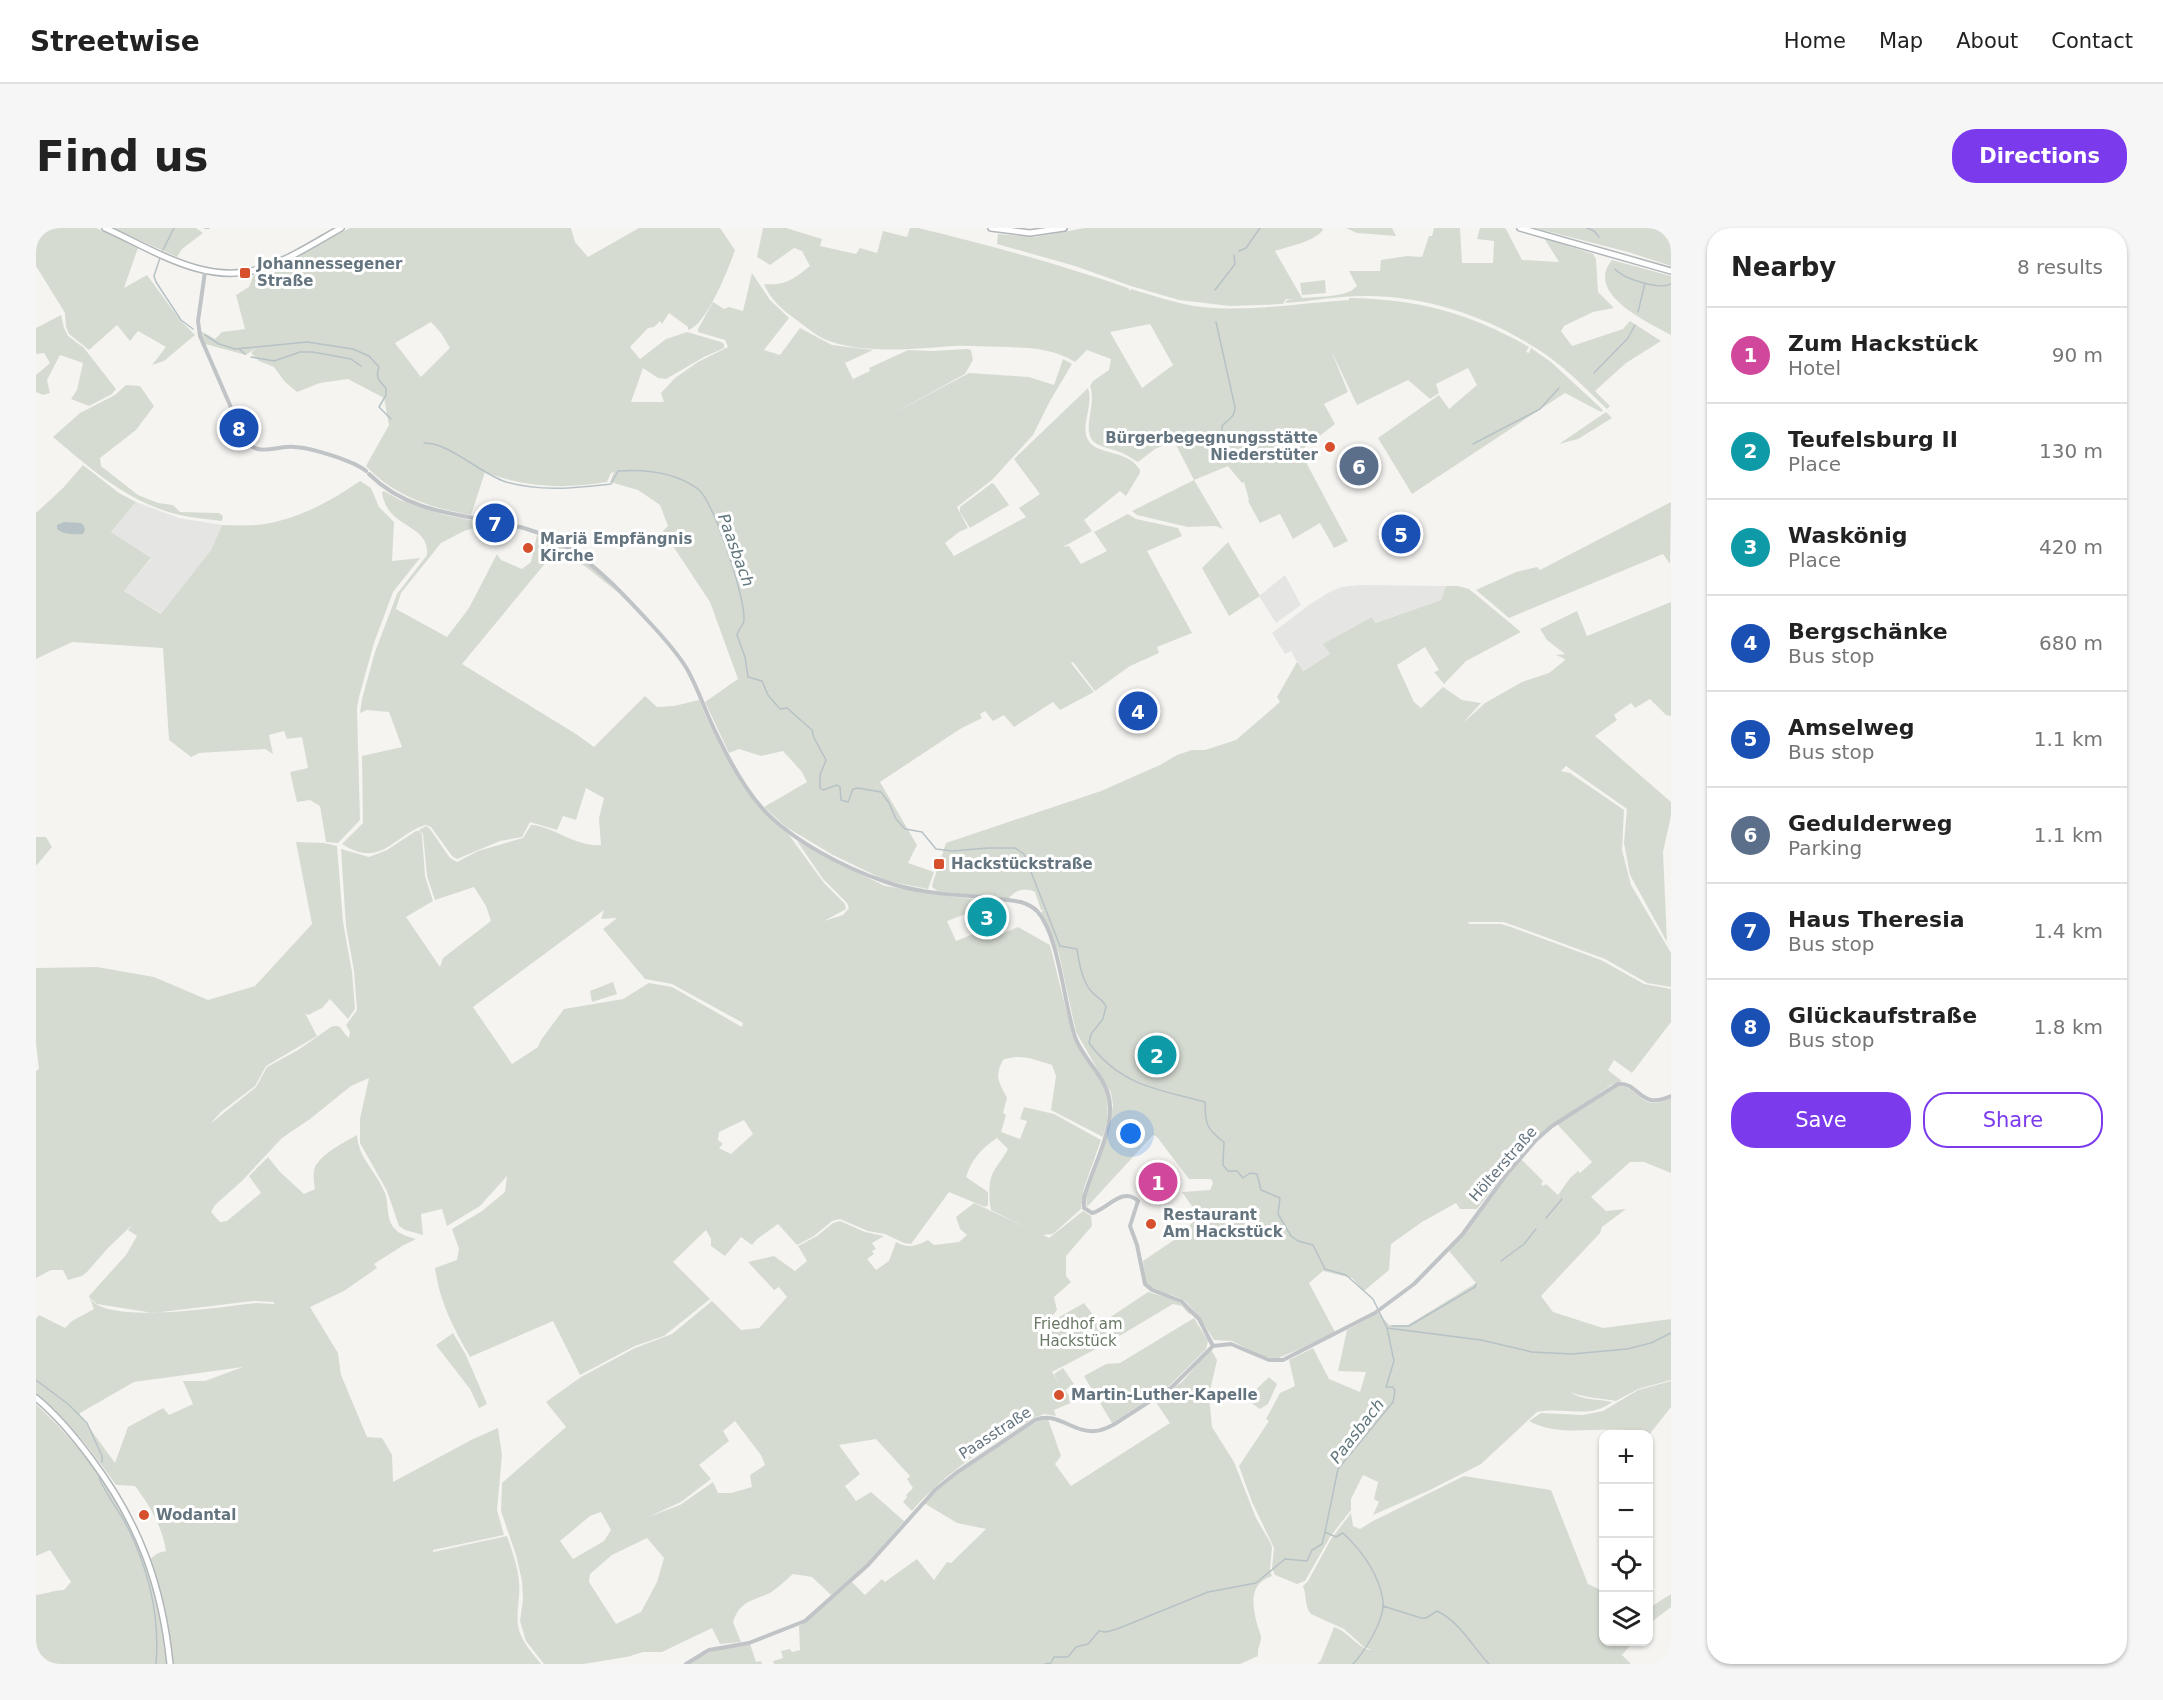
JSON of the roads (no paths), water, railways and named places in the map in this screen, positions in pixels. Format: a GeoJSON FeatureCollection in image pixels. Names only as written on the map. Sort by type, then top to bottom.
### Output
{"type":"FeatureCollection","features":[{"type":"Feature","properties":{"kind":"main road"},"geometry":{"type":"LineString","coordinates":[[105,228],[205,272],[236,274],[260,269],[341,228]]}},
{"type":"Feature","properties":{"kind":"main road"},"geometry":{"type":"LineString","coordinates":[[991,228],[1030,233],[1064,228]]}},
{"type":"Feature","properties":{"kind":"main road"},"geometry":{"type":"LineString","coordinates":[[1520,228],[1671,271]]}},
{"type":"Feature","properties":{"kind":"main road"},"geometry":{"type":"LineString","coordinates":[[36,1398],[71,1432],[124,1506],[147,1555],[156,1585],[168,1639],[170,1664]]}},
{"type":"Feature","properties":{"kind":"street"},"geometry":{"type":"LineString","coordinates":[[205,272],[198,321],[200,336],[241,434],[252,448],[262,451],[294,447],[312,449],[368,473],[379,484],[404,499],[450,514],[522,528],[545,535],[568,547],[622,592],[686,666],[717,735],[753,796],[770,816],[798,838],[887,883],[951,894],[1021,902],[1038,912],[1054,951],[1075,1038],[1105,1085],[1110,1102],[1107,1129],[1084,1198],[1084,1208],[1087,1212],[1099,1211],[1116,1198],[1124,1196],[1131,1196],[1138,1201],[1130,1226],[1137,1245],[1145,1284],[1152,1290],[1181,1301],[1198,1319],[1213,1346]]}},
{"type":"Feature","properties":{"kind":"street","name":"Hölterstraße"},"geometry":{"type":"LineString","coordinates":[[1213,1346],[1231,1344],[1269,1360],[1283,1359],[1376,1312],[1426,1273],[1462,1235],[1506,1174],[1536,1140],[1552,1126],[1618,1084],[1625,1084],[1644,1098],[1656,1102],[1671,1096]]}},
{"type":"Feature","properties":{"kind":"street","name":"Paasstraße"},"geometry":{"type":"LineString","coordinates":[[686,1664],[709,1650],[749,1643],[804,1621],[868,1565],[934,1490],[1027,1424],[1046,1416],[1086,1431],[1103,1430],[1172,1387],[1213,1346]]}},
{"type":"Feature","properties":{"kind":"waterway","name":"Paasbach"},"geometry":{"type":"LineString","coordinates":[[163,250],[174,228]]}},
{"type":"Feature","properties":{"kind":"waterway"},"geometry":{"type":"LineString","coordinates":[[1239,251],[1246,248],[1260,228]]}},
{"type":"Feature","properties":{"kind":"waterway"},"geometry":{"type":"LineString","coordinates":[[1587,228],[1599,237]]}},
{"type":"Feature","properties":{"kind":"waterway"},"geometry":{"type":"LineString","coordinates":[[1215,290],[1235,264],[1234,255]]}},
{"type":"Feature","properties":{"kind":"waterway","name":"Paasbach"},"geometry":{"type":"LineString","coordinates":[[160,258],[154,276],[156,282],[181,320],[193,329]]}},
{"type":"Feature","properties":{"kind":"waterway"},"geometry":{"type":"LineString","coordinates":[[1615,269],[1619,273],[1642,282],[1659,286],[1671,284]]}},
{"type":"Feature","properties":{"kind":"waterway"},"geometry":{"type":"LineString","coordinates":[[1638,312],[1645,283]]}},
{"type":"Feature","properties":{"kind":"waterway"},"geometry":{"type":"LineString","coordinates":[[1216,322],[1235,407],[1232,416],[1222,426],[1221,455]]}},
{"type":"Feature","properties":{"kind":"waterway"},"geometry":{"type":"LineString","coordinates":[[1594,373],[1628,338],[1635,325]]}},
{"type":"Feature","properties":{"kind":"waterway","name":"Paasbach"},"geometry":{"type":"LineString","coordinates":[[205,335],[219,344],[235,349],[307,342],[353,349],[369,356],[379,367],[378,379],[386,388],[386,395],[379,407],[391,419]]}},
{"type":"Feature","properties":{"kind":"waterway","name":"Paasbach"},"geometry":{"type":"LineString","coordinates":[[239,349],[245,354]]}},
{"type":"Feature","properties":{"kind":"waterway"},"geometry":{"type":"LineString","coordinates":[[251,357],[274,361],[300,352],[313,352],[351,359],[361,366]]}},
{"type":"Feature","properties":{"kind":"waterway"},"geometry":{"type":"LineString","coordinates":[[1473,444],[1540,409],[1559,388]]}},
{"type":"Feature","properties":{"kind":"waterway","name":"Paasbach"},"geometry":{"type":"LineString","coordinates":[[424,443],[443,448],[496,478],[519,485],[558,488],[611,484],[618,471],[639,471],[670,475],[698,489],[705,497],[720,530],[739,591],[744,619],[737,635],[745,657],[748,677],[762,681],[768,695],[780,709],[787,708],[812,730],[826,760],[820,775],[820,788],[823,790],[837,785],[840,787],[841,800],[848,802],[853,789],[881,792],[896,819],[905,829],[922,832],[936,849],[952,851],[1015,848],[1024,854],[1060,946],[1077,949],[1085,982],[1106,1006],[1103,1019],[1091,1034],[1089,1043],[1114,1069],[1127,1077],[1156,1089],[1205,1102],[1208,1125],[1213,1133],[1224,1142],[1223,1165],[1228,1171],[1237,1171],[1243,1178],[1250,1173],[1257,1174],[1261,1190],[1280,1198],[1278,1214],[1291,1236],[1298,1241],[1313,1245],[1325,1269],[1346,1275],[1373,1299],[1387,1328],[1394,1361],[1386,1387],[1393,1387],[1395,1391],[1393,1402],[1338,1469],[1325,1532],[1336,1537],[1343,1533],[1350,1540],[1374,1572],[1381,1591],[1383,1609],[1378,1626],[1353,1664]]}},
{"type":"Feature","properties":{"kind":"waterway"},"geometry":{"type":"LineString","coordinates":[[1546,1218],[1562,1199]]}},
{"type":"Feature","properties":{"kind":"waterway"},"geometry":{"type":"LineString","coordinates":[[1501,1261],[1524,1244],[1536,1229]]}},
{"type":"Feature","properties":{"kind":"waterway"},"geometry":{"type":"LineString","coordinates":[[1392,1326],[1409,1326],[1475,1287],[1476,1284]]}},
{"type":"Feature","properties":{"kind":"waterway"},"geometry":{"type":"LineString","coordinates":[[1387,1328],[1481,1340],[1532,1352],[1572,1354],[1627,1349],[1651,1343],[1671,1333]]}},
{"type":"Feature","properties":{"kind":"waterway"},"geometry":{"type":"LineString","coordinates":[[36,1380],[68,1404],[87,1423],[102,1456],[102,1462]]}},
{"type":"Feature","properties":{"kind":"waterway"},"geometry":{"type":"LineString","coordinates":[[99,1478],[129,1530],[142,1562],[152,1596],[156,1630],[156,1664]]}},
{"type":"Feature","properties":{"kind":"waterway"},"geometry":{"type":"LineString","coordinates":[[1045,1664],[1051,1663],[1054,1657],[1068,1657],[1076,1647],[1088,1644],[1099,1631],[1117,1629],[1208,1592],[1256,1583],[1285,1559],[1307,1561],[1312,1550],[1322,1544],[1325,1532]]}},
{"type":"Feature","properties":{"kind":"waterway"},"geometry":{"type":"LineString","coordinates":[[1383,1606],[1421,1618],[1426,1618],[1437,1611],[1459,1628],[1489,1664]]}},
{"type":"Feature","properties":{"kind":"place","name":"Johannessegener Straße"},"geometry":{"type":"Point","coordinates":[245,273]}},
{"type":"Feature","properties":{"kind":"place","name":"Glückaufstraße"},"geometry":{"type":"Point","coordinates":[239,428]}},
{"type":"Feature","properties":{"kind":"place","name":"Bürgerbegegnungsstätte Niederstüter"},"geometry":{"type":"Point","coordinates":[1330,447]}},
{"type":"Feature","properties":{"kind":"place","name":"Gedulderweg"},"geometry":{"type":"Point","coordinates":[1359,466]}},
{"type":"Feature","properties":{"kind":"place","name":"Haus Theresia"},"geometry":{"type":"Point","coordinates":[495,523]}},
{"type":"Feature","properties":{"kind":"place","name":"Amselweg"},"geometry":{"type":"Point","coordinates":[1401,534]}},
{"type":"Feature","properties":{"kind":"place","name":"Mariä Empfängnis Kirche"},"geometry":{"type":"Point","coordinates":[528,548]}},
{"type":"Feature","properties":{"kind":"place","name":"Bergschänke"},"geometry":{"type":"Point","coordinates":[1138,711]}},
{"type":"Feature","properties":{"kind":"place","name":"Hackstückstraße"},"geometry":{"type":"Point","coordinates":[939,864]}},
{"type":"Feature","properties":{"kind":"place","name":"Waskönig"},"geometry":{"type":"Point","coordinates":[987,917]}},
{"type":"Feature","properties":{"kind":"place","name":"Teufelsburg II"},"geometry":{"type":"Point","coordinates":[1157,1055]}},
{"type":"Feature","properties":{"kind":"place","name":"Zum Hackstück"},"geometry":{"type":"Point","coordinates":[1158,1182]}},
{"type":"Feature","properties":{"kind":"place","name":"Restaurant Am Hackstück"},"geometry":{"type":"Point","coordinates":[1151,1224]}},
{"type":"Feature","properties":{"kind":"place","name":"Martin-Luther-Kapelle"},"geometry":{"type":"Point","coordinates":[1059,1395]}},
{"type":"Feature","properties":{"kind":"place","name":"Wodantal"},"geometry":{"type":"Point","coordinates":[144,1515]}},
{"type":"Feature","properties":{"kind":"park label","name":"Friedhof am Hackstück"},"geometry":{"type":"Point","coordinates":[1078,1332]}}]}
